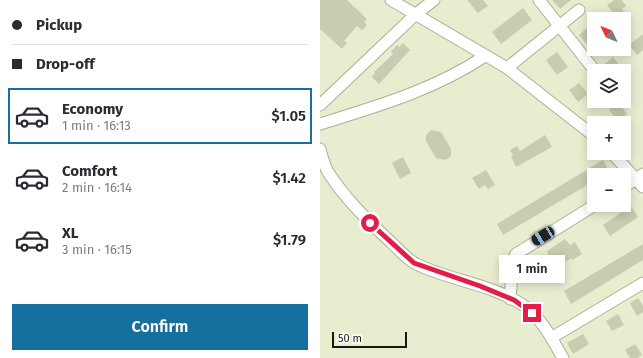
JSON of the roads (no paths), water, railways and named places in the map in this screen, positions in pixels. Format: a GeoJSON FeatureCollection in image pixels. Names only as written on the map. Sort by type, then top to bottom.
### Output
{"type":"FeatureCollection","features":[{"type":"Feature","properties":{"kind":"street"},"geometry":{"type":"LineString","coordinates":[[391,0],[507,68],[587,131]]}},
{"type":"Feature","properties":{"kind":"street"},"geometry":{"type":"LineString","coordinates":[[320,105],[416,14],[434,0]]}},
{"type":"Feature","properties":{"kind":"street"},"geometry":{"type":"LineString","coordinates":[[539,0],[589,64]]}},
{"type":"Feature","properties":{"kind":"street"},"geometry":{"type":"LineString","coordinates":[[507,68],[579,10]]}},
{"type":"Feature","properties":{"kind":"street"},"geometry":{"type":"LineString","coordinates":[[320,124],[403,98],[447,79],[485,56]]}},
{"type":"Feature","properties":{"kind":"street"},"geometry":{"type":"LineString","coordinates":[[320,149],[325,167],[335,182],[370,223],[408,258],[420,266],[480,286],[510,299],[532,313],[551,338],[563,358]]}},
{"type":"Feature","properties":{"kind":"street"},"geometry":{"type":"LineString","coordinates":[[620,160],[641,180],[631,184]]}},
{"type":"Feature","properties":{"kind":"street"},"geometry":{"type":"LineString","coordinates":[[510,299],[513,260],[516,254],[587,210]]}},
{"type":"Feature","properties":{"kind":"street"},"geometry":{"type":"LineString","coordinates":[[551,338],[643,283]]}}]}
